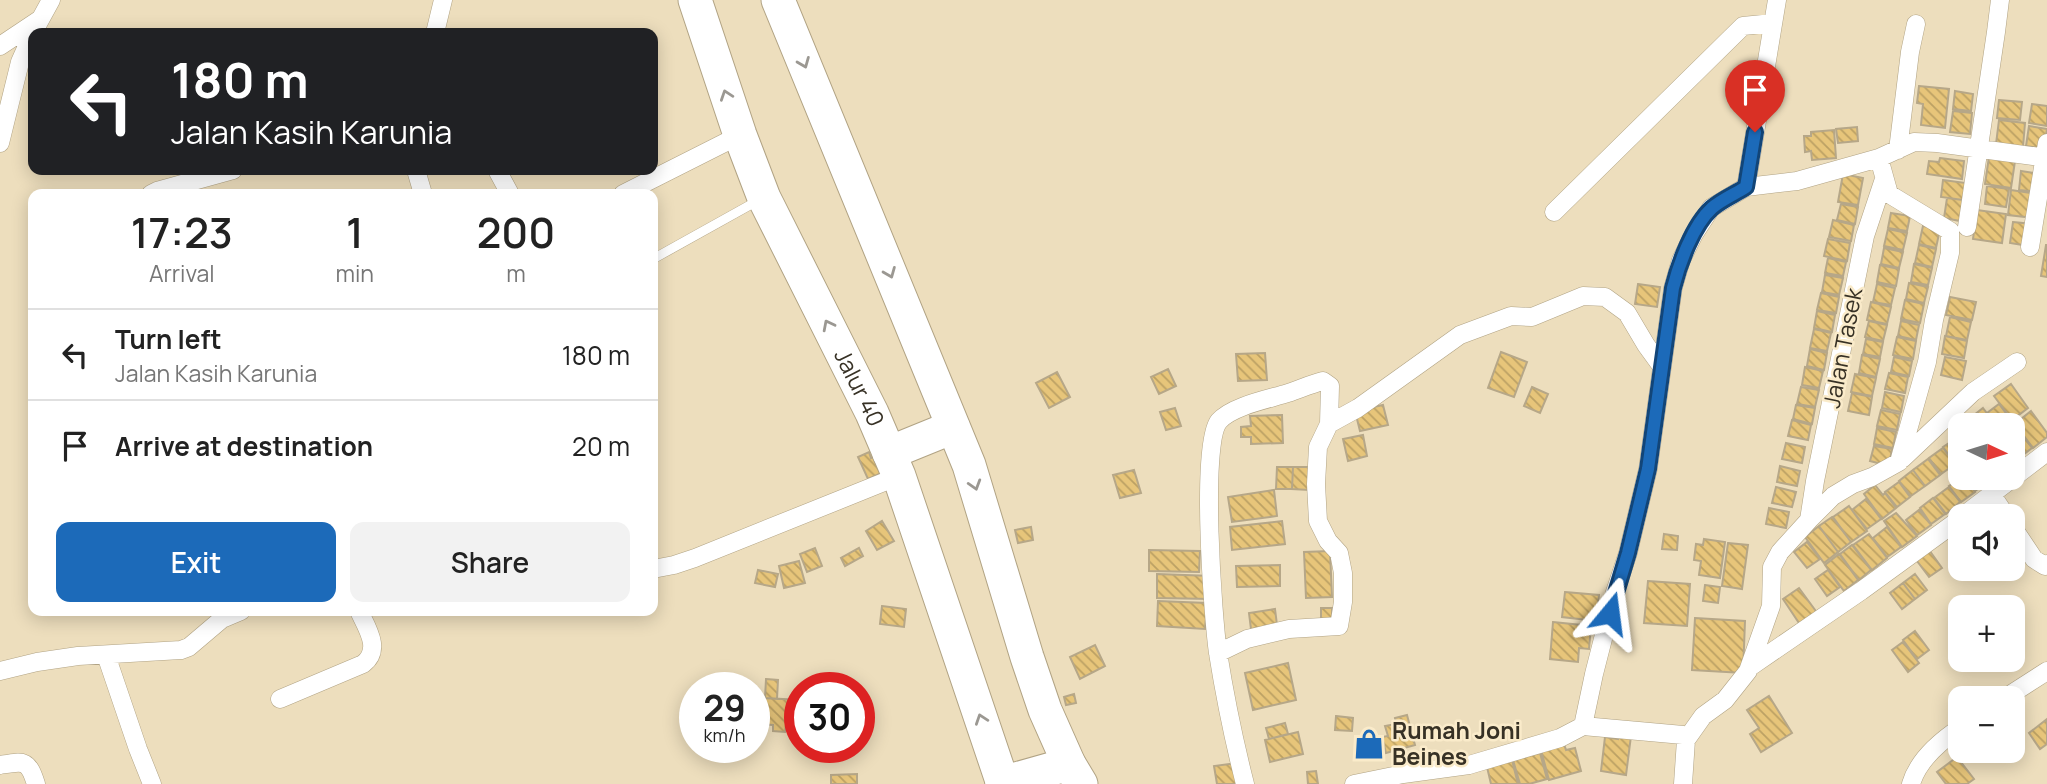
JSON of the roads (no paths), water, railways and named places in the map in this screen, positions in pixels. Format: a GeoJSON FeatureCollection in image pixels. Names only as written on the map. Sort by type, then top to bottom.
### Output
{"type":"FeatureCollection","features":[{"type":"Feature","properties":{"kind":"highway","name":"Jalur 40"},"geometry":{"type":"LineString","coordinates":[[695,0],[764,198],[872,413],[894,464],[1002,784]]}},
{"type":"Feature","properties":{"kind":"highway"},"geometry":{"type":"LineString","coordinates":[[778,0],[969,465],[1045,710],[1075,774],[1002,784]]}},
{"type":"Feature","properties":{"kind":"highway"},"geometry":{"type":"LineString","coordinates":[[894,464],[953,427]]}},
{"type":"Feature","properties":{"kind":"street"},"geometry":{"type":"LineString","coordinates":[[36,28],[51,0]]}},
{"type":"Feature","properties":{"kind":"street"},"geometry":{"type":"LineString","coordinates":[[436,28],[443,0]]}},
{"type":"Feature","properties":{"kind":"street"},"geometry":{"type":"LineString","coordinates":[[1746,187],[1777,0]]}},
{"type":"Feature","properties":{"kind":"street"},"geometry":{"type":"LineString","coordinates":[[1967,227],[2000,0]]}},
{"type":"Feature","properties":{"kind":"street"},"geometry":{"type":"LineString","coordinates":[[1554,212],[1743,26],[1773,23]]}},
{"type":"Feature","properties":{"kind":"street"},"geometry":{"type":"LineString","coordinates":[[1898,150],[1916,24]]}},
{"type":"Feature","properties":{"kind":"street"},"geometry":{"type":"LineString","coordinates":[[0,46],[28,32]]}},
{"type":"Feature","properties":{"kind":"street"},"geometry":{"type":"LineString","coordinates":[[0,143],[20,62],[28,44]]}},
{"type":"Feature","properties":{"kind":"street"},"geometry":{"type":"LineString","coordinates":[[633,189],[740,135]]}},
{"type":"Feature","properties":{"kind":"street"},"geometry":{"type":"LineString","coordinates":[[1583,726],[1648,469],[1673,288],[1681,260],[1694,233],[1712,208],[1746,187],[1797,181],[1879,158],[1913,142],[2046,153],[2029,247]]}},
{"type":"Feature","properties":{"kind":"street"},"geometry":{"type":"LineString","coordinates":[[1879,158],[1889,194],[1950,231],[1950,253],[1927,362],[1899,461]]}},
{"type":"Feature","properties":{"kind":"street"},"geometry":{"type":"LineString","coordinates":[[165,189],[215,175]]}},
{"type":"Feature","properties":{"kind":"street","name":"Jalan Tasek"},"geometry":{"type":"LineString","coordinates":[[1809,520],[1865,236],[1884,178]]}},
{"type":"Feature","properties":{"kind":"street"},"geometry":{"type":"LineString","coordinates":[[1329,424],[1358,408],[1461,335],[1511,316],[1532,317],[1583,296],[1605,297],[1627,313],[1662,367]]}},
{"type":"Feature","properties":{"kind":"street"},"geometry":{"type":"LineString","coordinates":[[1683,784],[1686,740],[1703,716],[1725,700],[1749,667],[1771,606],[1772,567],[1780,552],[1833,496],[1899,461],[1973,393],[2017,362]]}},
{"type":"Feature","properties":{"kind":"street"},"geometry":{"type":"LineString","coordinates":[[1218,653],[1247,639],[1289,629],[1339,626],[1343,602],[1343,573],[1339,553],[1328,541],[1318,521],[1318,447],[1329,424],[1329,386],[1323,381],[1234,410],[1219,421],[1213,435],[1209,457],[1212,586],[1218,653],[1245,784]]}},
{"type":"Feature","properties":{"kind":"street"},"geometry":{"type":"LineString","coordinates":[[1980,504],[2047,452]]}},
{"type":"Feature","properties":{"kind":"street"},"geometry":{"type":"LineString","coordinates":[[658,568],[695,558],[894,464]]}},
{"type":"Feature","properties":{"kind":"street"},"geometry":{"type":"LineString","coordinates":[[1992,495],[1998,504]]}},
{"type":"Feature","properties":{"kind":"street"},"geometry":{"type":"LineString","coordinates":[[1749,667],[1861,591],[1948,527]]}},
{"type":"Feature","properties":{"kind":"street"},"geometry":{"type":"LineString","coordinates":[[2025,546],[2034,559],[2045,566],[2047,564]]}},
{"type":"Feature","properties":{"kind":"street"},"geometry":{"type":"LineString","coordinates":[[0,671],[78,656],[185,649],[229,616]]}},
{"type":"Feature","properties":{"kind":"street"},"geometry":{"type":"LineString","coordinates":[[280,699],[368,660],[372,652],[372,642],[361,616]]}},
{"type":"Feature","properties":{"kind":"street"},"geometry":{"type":"LineString","coordinates":[[106,655],[152,784]]}},
{"type":"Feature","properties":{"kind":"street"},"geometry":{"type":"LineString","coordinates":[[2024,686],[2047,671]]}},
{"type":"Feature","properties":{"kind":"street"},"geometry":{"type":"LineString","coordinates":[[1354,784],[1469,765],[1560,738],[1583,726],[1679,734],[1686,740]]}},
{"type":"Feature","properties":{"kind":"street"},"geometry":{"type":"LineString","coordinates":[[1912,784],[1921,764],[1932,750],[1948,737]]}},
{"type":"Feature","properties":{"kind":"street"},"geometry":{"type":"LineString","coordinates":[[0,765],[18,762],[27,764],[36,784]]}},
{"type":"Feature","properties":{"kind":"lane"},"geometry":{"type":"LineString","coordinates":[[658,257],[764,198]]}},
{"type":"Feature","properties":{"kind":"place","name":"Rumah Joni Beines"},"geometry":{"type":"Point","coordinates":[1369,744]}}]}
